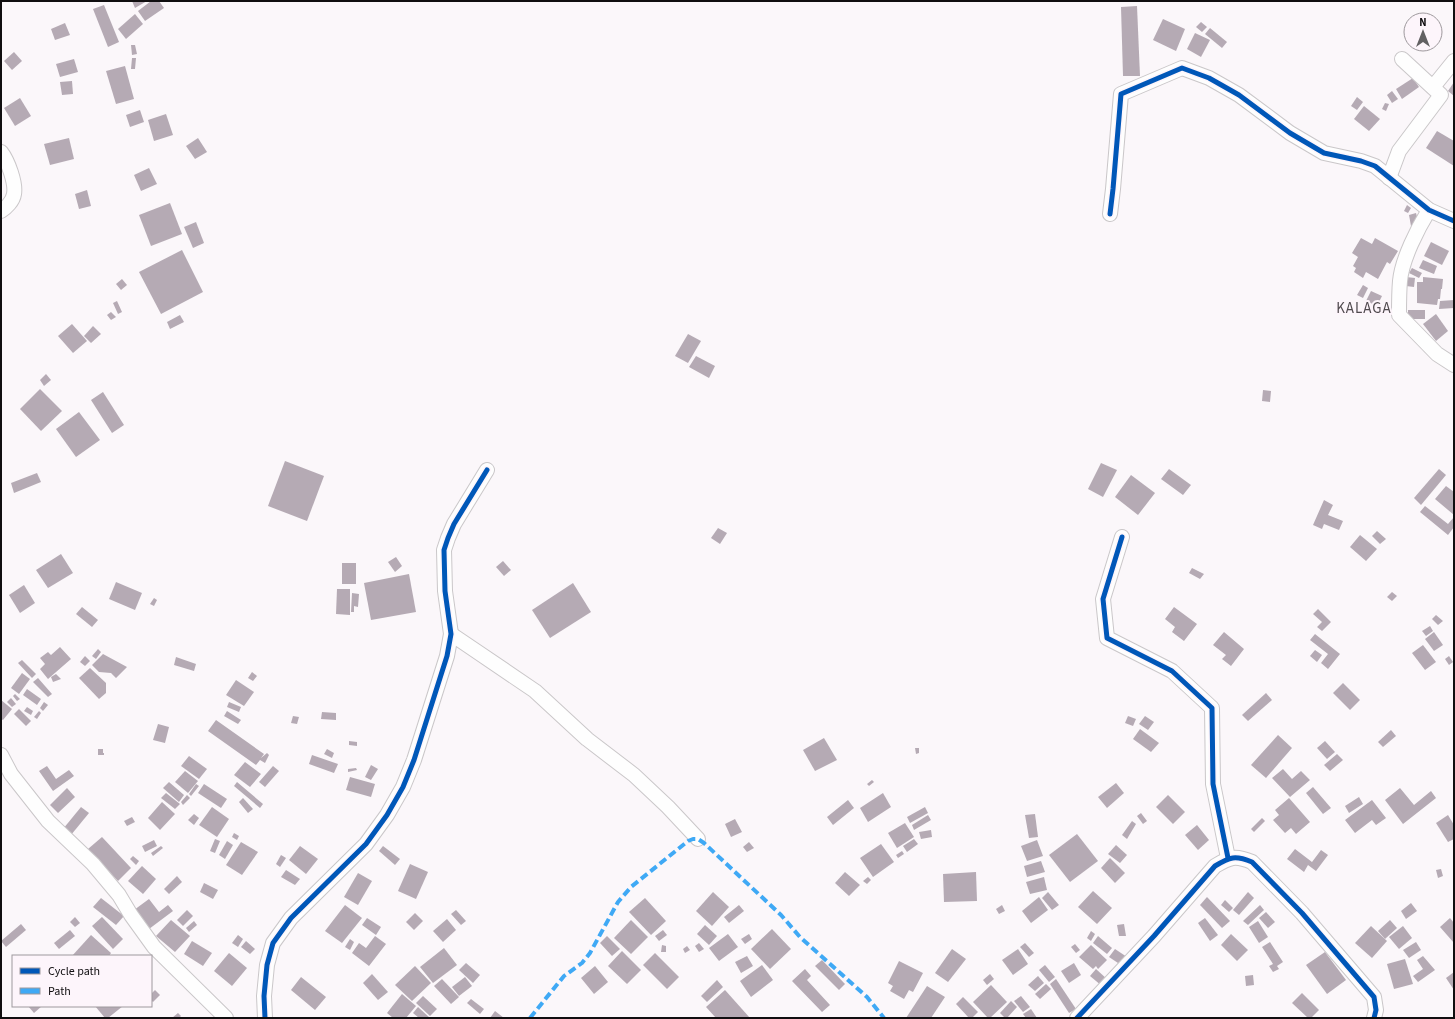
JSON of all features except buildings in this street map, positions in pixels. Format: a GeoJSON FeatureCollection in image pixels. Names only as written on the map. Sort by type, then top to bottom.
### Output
{"type":"FeatureCollection","features":[{"type":"Feature","properties":{"kind":"street"},"geometry":{"type":"LineString","coordinates":[[1388,178],[1399,151],[1441,95],[1402,59]]}},
{"type":"Feature","properties":{"kind":"street"},"geometry":{"type":"LineString","coordinates":[[1433,87],[1454,61]]}},
{"type":"Feature","properties":{"kind":"street"},"geometry":{"type":"LineString","coordinates":[[1110,214],[1121,94],[1182,68],[1209,78],[1239,95],[1307,144],[1324,152],[1361,161],[1374,166],[1429,210],[1454,221]]}},
{"type":"Feature","properties":{"kind":"street"},"geometry":{"type":"LineString","coordinates":[[1,152],[12,175],[14,195],[6,208],[1,212]]}},
{"type":"Feature","properties":{"kind":"street"},"geometry":{"type":"LineString","coordinates":[[1429,210],[1420,225],[1403,266],[1400,280],[1399,315],[1437,354],[1454,366]]}},
{"type":"Feature","properties":{"kind":"street"},"geometry":{"type":"LineString","coordinates":[[265,1018],[264,996],[267,965],[273,943],[291,918],[366,844],[399,794],[414,760],[447,656],[451,634],[445,591],[444,550],[454,524],[487,470]]}},
{"type":"Feature","properties":{"kind":"street"},"geometry":{"type":"LineString","coordinates":[[1122,537],[1104,599],[1107,638],[1172,671],[1212,708],[1213,784],[1228,858]]}},
{"type":"Feature","properties":{"kind":"street"},"geometry":{"type":"LineString","coordinates":[[451,634],[535,692],[587,739],[634,775],[668,807],[698,839]]}},
{"type":"Feature","properties":{"kind":"street"},"geometry":{"type":"LineString","coordinates":[[1,756],[11,774],[48,822],[93,864],[119,895],[131,915],[154,947],[226,1018]]}},
{"type":"Feature","properties":{"kind":"street"},"geometry":{"type":"LineString","coordinates":[[1077,1018],[1154,936],[1215,866],[1228,858],[1241,857],[1252,862],[1302,913],[1374,997],[1376,1010],[1374,1018]]}},
{"type":"Feature","properties":{"kind":"marked path"},"geometry":{"type":"LineString","coordinates":[[530,1018],[564,976],[582,963],[590,953],[618,902],[631,887],[688,841],[693,839],[698,839],[704,843],[781,915],[800,937],[867,997],[884,1018]]}},
{"type":"Feature","properties":{"kind":"cycle path"},"geometry":{"type":"LineString","coordinates":[[1110,214],[1121,94],[1182,68],[1209,78],[1239,95],[1290,133],[1324,153],[1361,161],[1375,166],[1429,210],[1454,221]]}},
{"type":"Feature","properties":{"kind":"cycle path"},"geometry":{"type":"LineString","coordinates":[[265,1018],[264,996],[267,965],[273,943],[291,918],[366,844],[387,815],[403,787],[414,760],[447,656],[451,634],[445,591],[444,550],[454,524],[487,470]]}},
{"type":"Feature","properties":{"kind":"cycle path"},"geometry":{"type":"LineString","coordinates":[[1122,537],[1103,599],[1107,638],[1172,671],[1212,708],[1213,784],[1228,858]]}},
{"type":"Feature","properties":{"kind":"cycle path"},"geometry":{"type":"LineString","coordinates":[[1077,1018],[1154,936],[1215,866],[1233,858],[1241,858],[1252,862],[1302,913],[1374,997],[1376,1010],[1374,1018]]}},
{"type":"Feature","properties":{"kind":"district","name":"KALAGA"},"geometry":{"type":"Point","coordinates":[1364,308]}}]}
